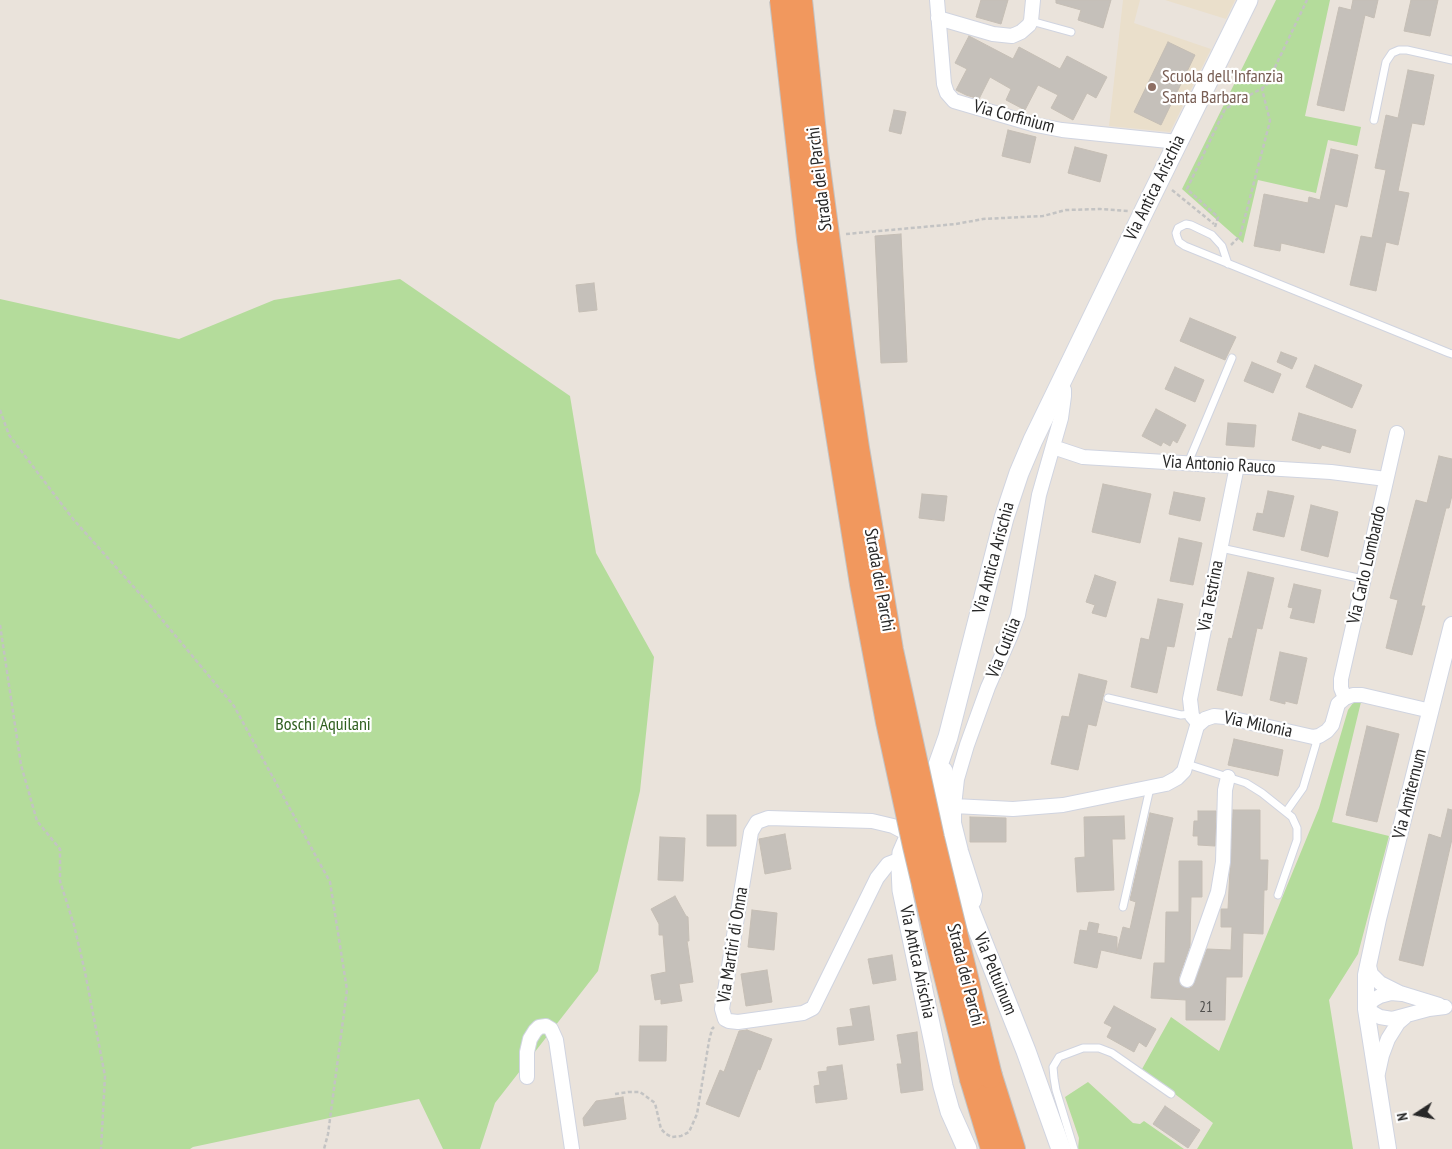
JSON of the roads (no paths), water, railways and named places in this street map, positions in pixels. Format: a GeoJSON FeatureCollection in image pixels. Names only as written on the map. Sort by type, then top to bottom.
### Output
{"type":"FeatureCollection","features":[{"type":"Feature","properties":{"kind":"highway","name":"Strada dei Parchi"},"geometry":{"type":"LineString","coordinates":[[782,0],[812,258],[827,366],[862,584],[888,722],[937,939],[981,1077],[1013,1149]]}},
{"type":"Feature","properties":{"kind":"highway","name":"Strada dei Parchi"},"geometry":{"type":"LineString","coordinates":[[800,0],[816,152],[857,448],[891,650],[981,1077],[993,1149]]}},
{"type":"Feature","properties":{"kind":"main road","name":"Via Antica Arischia"},"geometry":{"type":"LineString","coordinates":[[967,1149],[950,1111],[943,1086],[902,890],[901,863],[948,737],[1008,505],[1033,440],[1248,0]]}},
{"type":"Feature","properties":{"kind":"main road","name":"Via Peltuinum"},"geometry":{"type":"LineString","coordinates":[[948,737],[941,793],[943,820],[952,865],[1026,1051],[1061,1149]]}},
{"type":"Feature","properties":{"kind":"main road"},"geometry":{"type":"LineString","coordinates":[[910,835],[918,830],[933,831],[944,840],[947,846]]}},
{"type":"Feature","properties":{"kind":"main road"},"geometry":{"type":"LineString","coordinates":[[901,863],[910,877],[929,881],[944,875],[952,865]]}},
{"type":"Feature","properties":{"kind":"street","name":"Via Corfinium"},"geometry":{"type":"LineString","coordinates":[[937,0],[944,84],[947,93],[954,101],[1036,125],[1062,130],[1178,142]]}},
{"type":"Feature","properties":{"kind":"street"},"geometry":{"type":"LineString","coordinates":[[938,18],[1006,36],[1022,32],[1031,21],[1033,0]]}},
{"type":"Feature","properties":{"kind":"street","name":"Via Cutilia"},"geometry":{"type":"LineString","coordinates":[[968,906],[975,896],[956,832],[954,806],[957,779],[988,687],[1018,615],[1040,490],[1064,400],[1064,390],[1060,384]]}},
{"type":"Feature","properties":{"kind":"street","name":"Via Carlo Lombardo"},"geometry":{"type":"LineString","coordinates":[[1345,698],[1341,688],[1341,679],[1397,433]]}},
{"type":"Feature","properties":{"kind":"street","name":"Via Antonio Rauco"},"geometry":{"type":"LineString","coordinates":[[1053,447],[1084,457],[1331,472],[1386,479]]}},
{"type":"Feature","properties":{"kind":"street","name":"Via Testrina"},"geometry":{"type":"LineString","coordinates":[[1195,719],[1190,700],[1237,466]]}},
{"type":"Feature","properties":{"kind":"street","name":"Via Amiternum"},"geometry":{"type":"LineString","coordinates":[[1388,1149],[1366,1009],[1365,982],[1368,962],[1452,625]]}},
{"type":"Feature","properties":{"kind":"street"},"geometry":{"type":"LineString","coordinates":[[1345,698],[1353,695],[1362,695],[1431,711]]}},
{"type":"Feature","properties":{"kind":"street","name":"Via Milonia"},"geometry":{"type":"LineString","coordinates":[[954,806],[1035,808],[1063,805],[1166,784],[1183,773],[1195,730],[1195,719],[1222,716],[1317,736],[1325,734],[1330,728],[1338,704],[1345,698]]}},
{"type":"Feature","properties":{"kind":"street"},"geometry":{"type":"LineString","coordinates":[[1187,980],[1218,892],[1222,862],[1225,790],[1228,777]]}},
{"type":"Feature","properties":{"kind":"street","name":"Via Martiri di Onna"},"geometry":{"type":"LineString","coordinates":[[901,863],[888,864],[877,878],[813,1008],[803,1013],[738,1022],[729,1021],[724,1016],[722,1009],[751,832],[756,822],[768,818],[872,821],[892,826],[910,835]]}},
{"type":"Feature","properties":{"kind":"street"},"geometry":{"type":"LineString","coordinates":[[1368,962],[1370,972],[1376,981],[1390,989],[1449,1008]]}},
{"type":"Feature","properties":{"kind":"street"},"geometry":{"type":"LineString","coordinates":[[1402,994],[1391,993],[1380,996],[1373,1000],[1366,1009],[1377,1016],[1398,1019],[1425,1010],[1449,1008]]}},
{"type":"Feature","properties":{"kind":"street"},"geometry":{"type":"LineString","coordinates":[[1378,1086],[1380,1062],[1386,1043],[1398,1023],[1407,1016]]}},
{"type":"Feature","properties":{"kind":"street"},"geometry":{"type":"LineString","coordinates":[[527,1077],[527,1052],[530,1040],[534,1031],[546,1026],[551,1029],[556,1040],[572,1149]]}},
{"type":"Feature","properties":{"kind":"lane"},"geometry":{"type":"LineString","coordinates":[[1031,21],[1071,32]]}},
{"type":"Feature","properties":{"kind":"lane"},"geometry":{"type":"LineString","coordinates":[[1374,120],[1386,62],[1392,52],[1406,50],[1452,60]]}},
{"type":"Feature","properties":{"kind":"lane"},"geometry":{"type":"LineString","coordinates":[[1228,264],[1225,251],[1212,235],[1188,224],[1180,226],[1176,233],[1178,240],[1182,244],[1228,264],[1452,354]]}},
{"type":"Feature","properties":{"kind":"lane"},"geometry":{"type":"LineString","coordinates":[[1188,463],[1232,358]]}},
{"type":"Feature","properties":{"kind":"lane"},"geometry":{"type":"LineString","coordinates":[[1221,548],[1363,579]]}},
{"type":"Feature","properties":{"kind":"lane"},"geometry":{"type":"LineString","coordinates":[[1108,698],[1195,719]]}},
{"type":"Feature","properties":{"kind":"lane"},"geometry":{"type":"LineString","coordinates":[[1286,812],[1303,788],[1317,736]]}},
{"type":"Feature","properties":{"kind":"lane"},"geometry":{"type":"LineString","coordinates":[[1187,764],[1228,777],[1258,790],[1286,812],[1296,824],[1297,836],[1278,895]]}},
{"type":"Feature","properties":{"kind":"lane"},"geometry":{"type":"LineString","coordinates":[[1123,906],[1150,788]]}},
{"type":"Feature","properties":{"kind":"lane"},"geometry":{"type":"LineString","coordinates":[[1074,1149],[1054,1078],[1053,1067],[1059,1057],[1083,1048],[1100,1048],[1112,1053],[1171,1094]]}},
{"type":"Feature","properties":{"kind":"place","name":"Scuola dell'Infanzia Santa Barbara"},"geometry":{"type":"Point","coordinates":[1152,87]}},
{"type":"Feature","properties":{"kind":"park label","name":"Boschi Aquilani"},"geometry":{"type":"Point","coordinates":[323,725]}}]}
